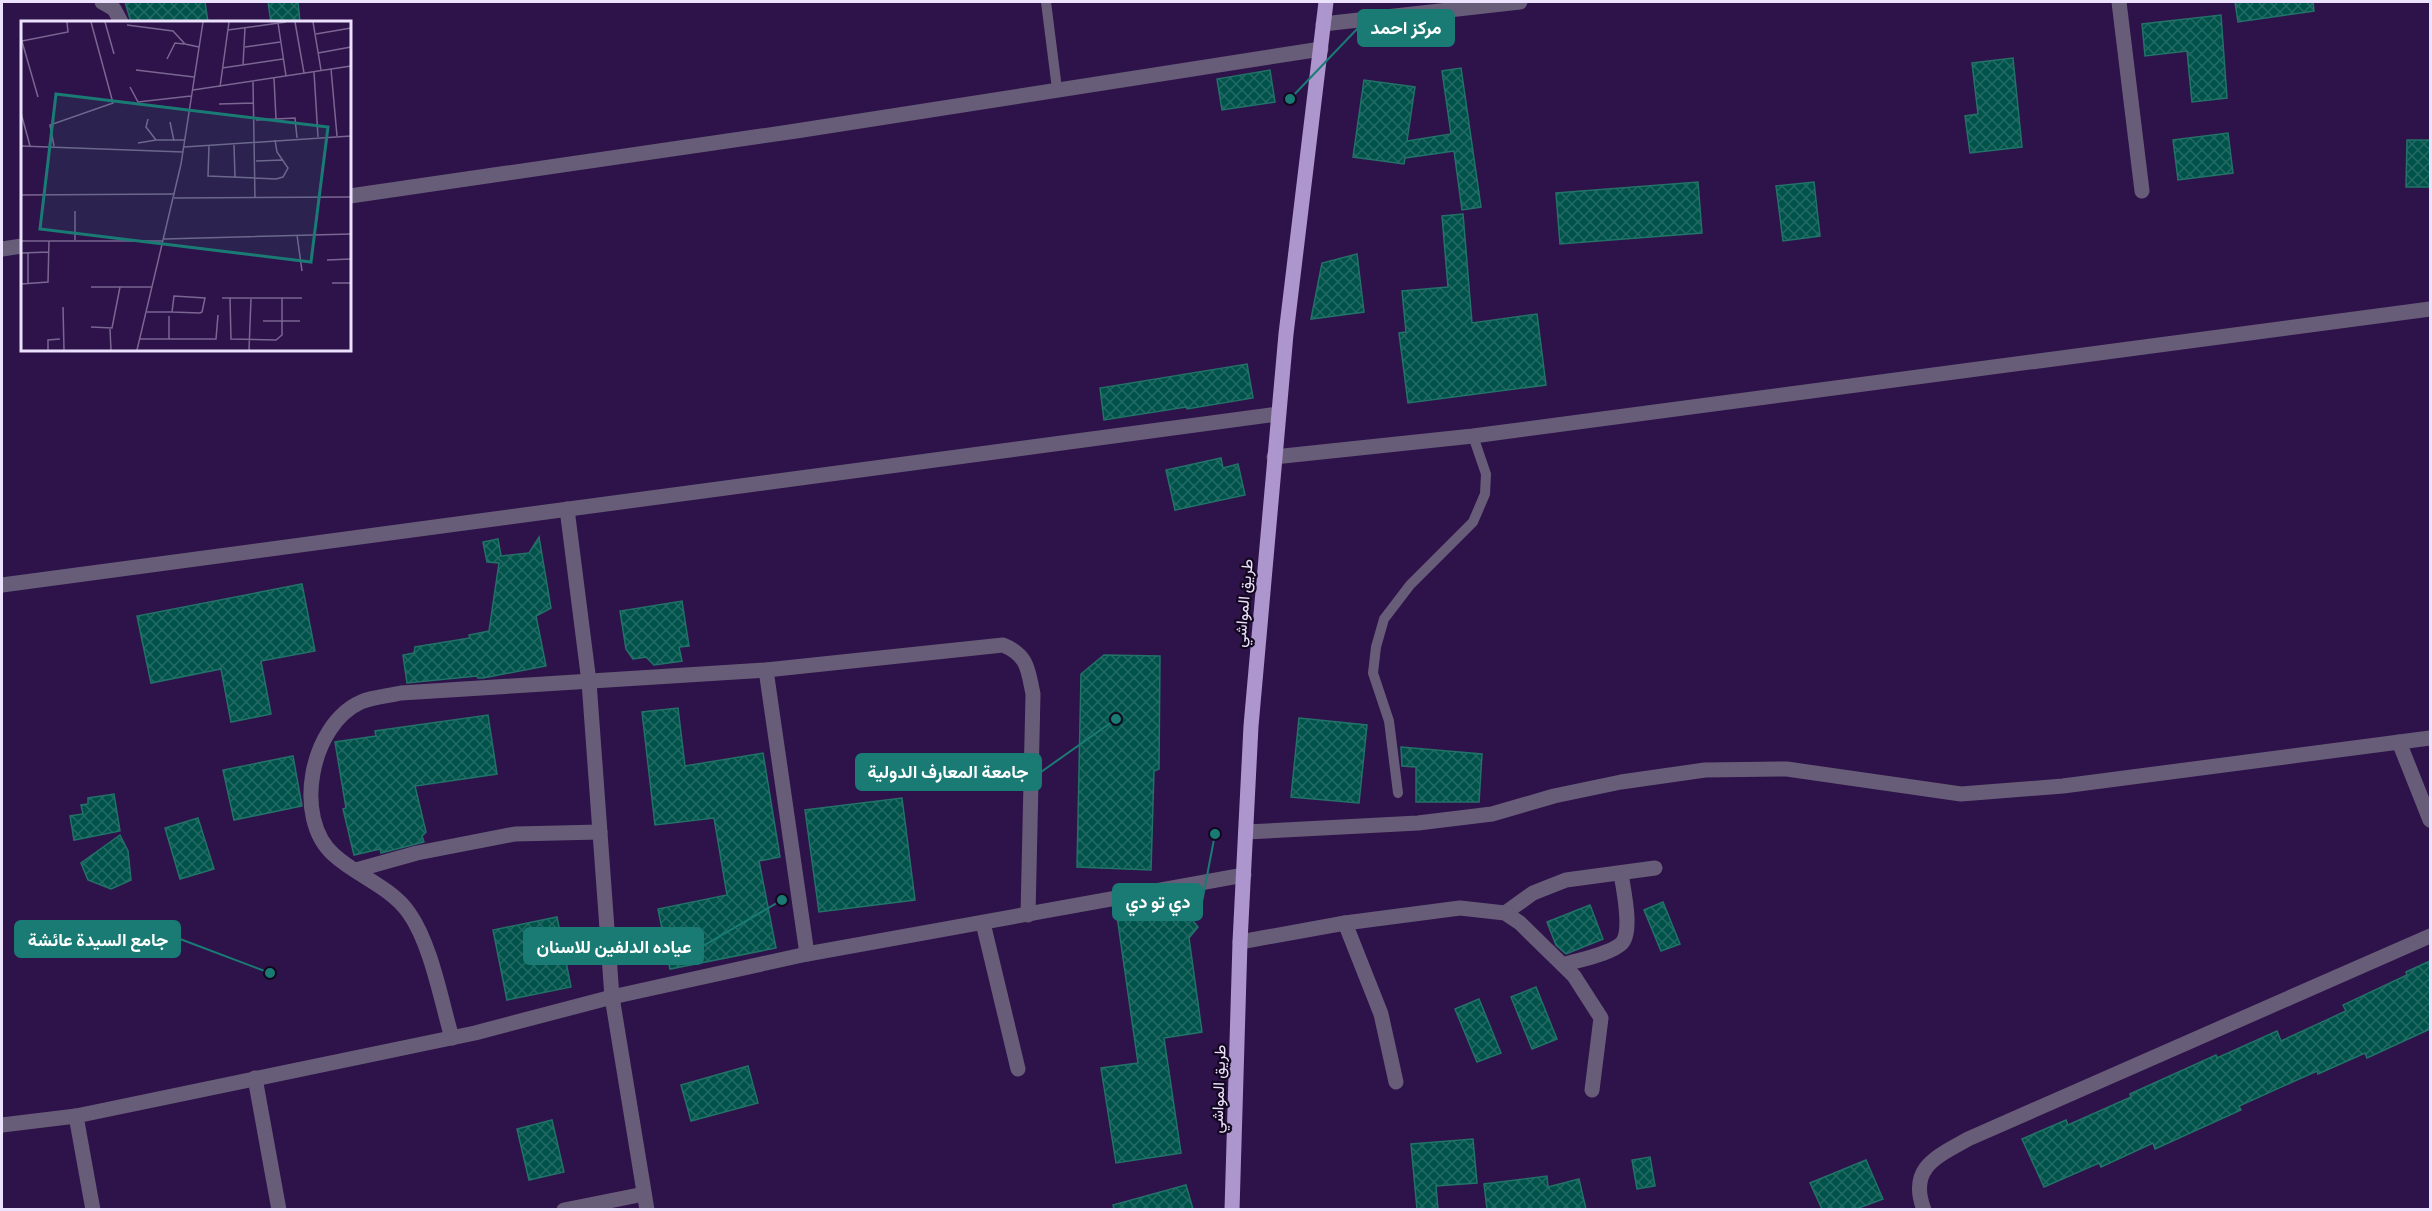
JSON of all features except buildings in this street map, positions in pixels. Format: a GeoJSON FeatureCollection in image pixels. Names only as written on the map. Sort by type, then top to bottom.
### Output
{"type":"FeatureCollection","features":[{"type":"Feature","properties":{"kind":"main road","name":"طريق المواشي"},"geometry":{"type":"LineString","coordinates":[[1232,1209],[1240,942],[1251,726],[1278,414],[1326,2]]}},
{"type":"Feature","properties":{"kind":"street"},"geometry":{"type":"LineString","coordinates":[[102,2],[114,9],[121,21]]}},
{"type":"Feature","properties":{"kind":"street"},"geometry":{"type":"LineString","coordinates":[[1323,24],[1474,4],[1520,2]]}},
{"type":"Feature","properties":{"kind":"street"},"geometry":{"type":"LineString","coordinates":[[2119,2],[2142,191]]}},
{"type":"Feature","properties":{"kind":"street"},"geometry":{"type":"LineString","coordinates":[[351,196],[796,131],[1321,49]]}},
{"type":"Feature","properties":{"kind":"street"},"geometry":{"type":"LineString","coordinates":[[2,249],[21,246]]}},
{"type":"Feature","properties":{"kind":"street"},"geometry":{"type":"LineString","coordinates":[[1274,457],[1473,436],[2430,309]]}},
{"type":"Feature","properties":{"kind":"street"},"geometry":{"type":"LineString","coordinates":[[2,585],[1278,414]]}},
{"type":"Feature","properties":{"kind":"street"},"geometry":{"type":"LineString","coordinates":[[567,509],[589,681],[612,997],[647,1209]]}},
{"type":"Feature","properties":{"kind":"street"},"geometry":{"type":"LineString","coordinates":[[452,1038],[421,932],[408,911],[384,890],[333,855],[319,836],[310,804],[313,768],[323,738],[337,720],[360,702],[401,693],[766,670],[1003,645],[1017,651],[1027,666],[1033,694],[1028,915]]}},
{"type":"Feature","properties":{"kind":"street"},"geometry":{"type":"LineString","coordinates":[[766,670],[807,954]]}},
{"type":"Feature","properties":{"kind":"street"},"geometry":{"type":"LineString","coordinates":[[1246,832],[1418,823],[1492,814],[1554,796],[1621,782],[1705,770],[1787,769],[1961,794],[2063,786],[2430,738]]}},
{"type":"Feature","properties":{"kind":"street"},"geometry":{"type":"LineString","coordinates":[[2399,742],[2430,820]]}},
{"type":"Feature","properties":{"kind":"street"},"geometry":{"type":"LineString","coordinates":[[356,870],[417,853],[515,834],[600,832]]}},
{"type":"Feature","properties":{"kind":"street"},"geometry":{"type":"LineString","coordinates":[[1505,913],[1533,893],[1566,880],[1655,868]]}},
{"type":"Feature","properties":{"kind":"street"},"geometry":{"type":"LineString","coordinates":[[1563,964],[1610,950],[1622,943],[1628,928],[1621,873]]}},
{"type":"Feature","properties":{"kind":"street"},"geometry":{"type":"LineString","coordinates":[[2,1125],[76,1116],[452,1038],[612,997],[807,954],[1244,875]]}},
{"type":"Feature","properties":{"kind":"street"},"geometry":{"type":"LineString","coordinates":[[1240,942],[1345,923],[1460,908],[1505,913],[1520,923],[1575,976],[1601,1018],[1592,1090]]}},
{"type":"Feature","properties":{"kind":"street"},"geometry":{"type":"LineString","coordinates":[[983,923],[1018,1068]]}},
{"type":"Feature","properties":{"kind":"street"},"geometry":{"type":"LineString","coordinates":[[1345,923],[1381,1014],[1396,1082]]}},
{"type":"Feature","properties":{"kind":"street"},"geometry":{"type":"LineString","coordinates":[[1924,1209],[1917,1190],[1924,1170],[1935,1157],[1968,1139],[2430,936]]}},
{"type":"Feature","properties":{"kind":"street"},"geometry":{"type":"LineString","coordinates":[[255,1078],[279,1209]]}},
{"type":"Feature","properties":{"kind":"street"},"geometry":{"type":"LineString","coordinates":[[76,1116],[93,1209]]}},
{"type":"Feature","properties":{"kind":"street"},"geometry":{"type":"LineString","coordinates":[[564,1209],[644,1194]]}},
{"type":"Feature","properties":{"kind":"lane"},"geometry":{"type":"LineString","coordinates":[[1046,2],[1057,89]]}},
{"type":"Feature","properties":{"kind":"lane"},"geometry":{"type":"LineString","coordinates":[[1398,793],[1389,721],[1373,673],[1376,646],[1384,619],[1403,594],[1473,522],[1485,494],[1486,474],[1473,436]]}},
{"type":"Feature","properties":{"kind":"place","name":"مركز احمد"},"geometry":{"type":"Point","coordinates":[1290,99]}},
{"type":"Feature","properties":{"kind":"place","name":"جامعة المعارف الدولية"},"geometry":{"type":"Point","coordinates":[1116,719]}},
{"type":"Feature","properties":{"kind":"place","name":"دي تو دي"},"geometry":{"type":"Point","coordinates":[1215,834]}},
{"type":"Feature","properties":{"kind":"place","name":"عياده الدلفين للاسنان"},"geometry":{"type":"Point","coordinates":[782,900]}},
{"type":"Feature","properties":{"kind":"place","name":"جامع السيدة عائشة"},"geometry":{"type":"Point","coordinates":[270,973]}}]}
